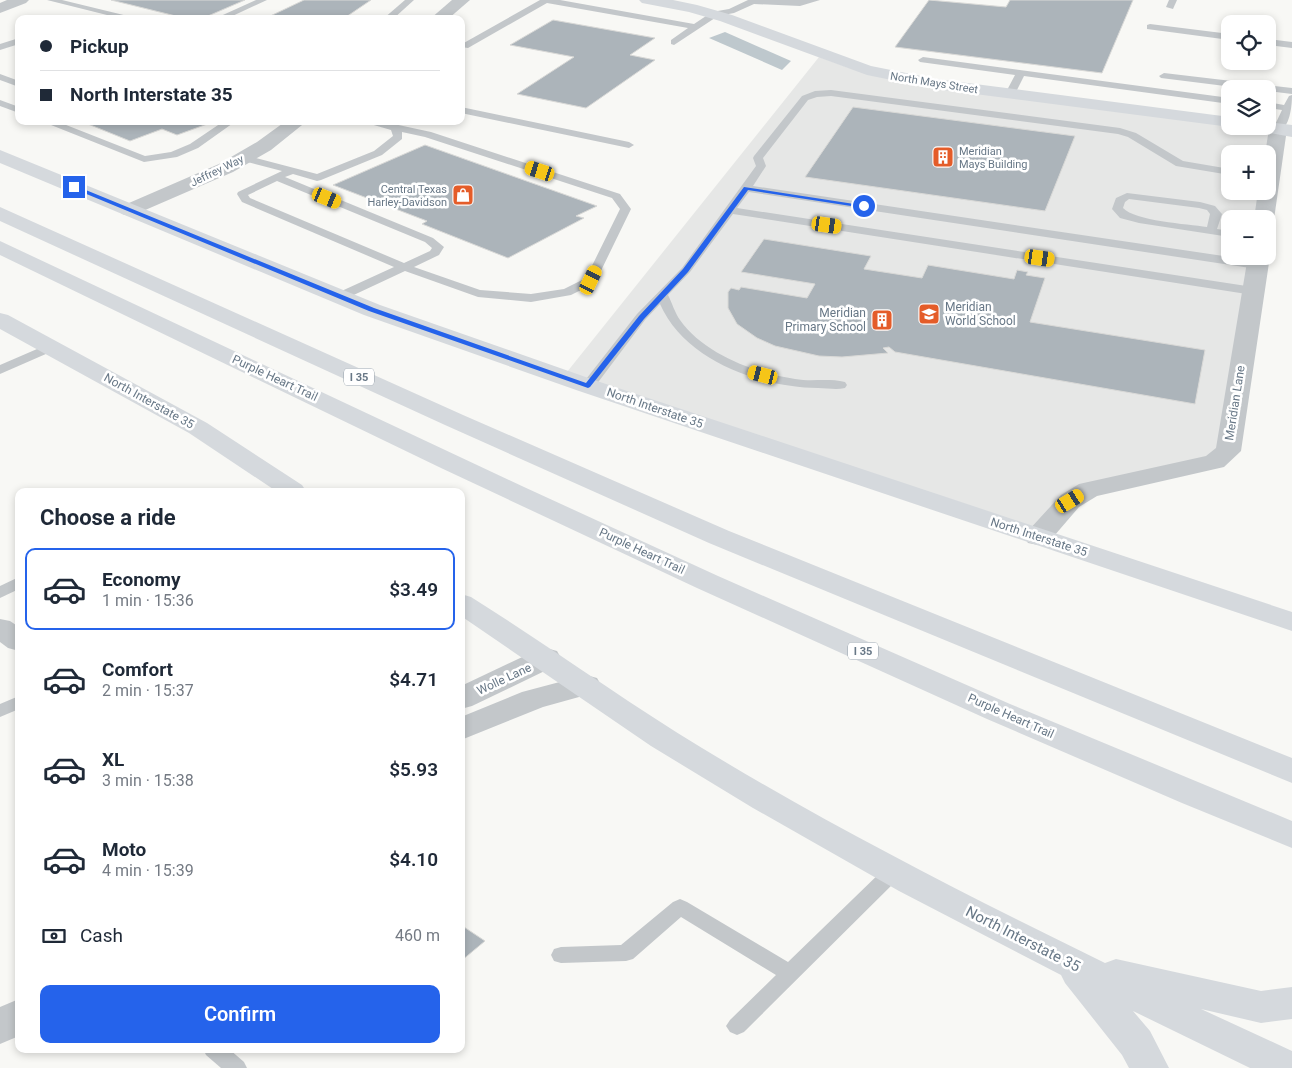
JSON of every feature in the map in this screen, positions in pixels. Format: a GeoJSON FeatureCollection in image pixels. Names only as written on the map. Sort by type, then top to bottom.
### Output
{"type":"FeatureCollection","features":[{"type":"Feature","properties":{"kind":"main road","name":"North Mays Street"},"geometry":{"type":"LineString","coordinates":[[648,0],[715,14],[867,70],[912,81],[1221,121]]}},
{"type":"Feature","properties":{"kind":"main road","name":"North Interstate 35"},"geometry":{"type":"LineString","coordinates":[[0,156],[339,297],[588,386],[1292,622]]}},
{"type":"Feature","properties":{"kind":"main road","name":"I 35"},"geometry":{"type":"LineString","coordinates":[[0,213],[463,424],[719,537],[1292,771]]}},
{"type":"Feature","properties":{"kind":"main road","name":"Purple Heart Trail"},"geometry":{"type":"LineString","coordinates":[[0,247],[513,492],[808,627],[1292,835]]}},
{"type":"Feature","properties":{"kind":"main road"},"geometry":{"type":"LineString","coordinates":[[0,269],[223,366],[439,456]]}},
{"type":"Feature","properties":{"kind":"main road","name":"North Interstate 35"},"geometry":{"type":"LineString","coordinates":[[0,320],[198,428],[288,488]]}},
{"type":"Feature","properties":{"kind":"main road"},"geometry":{"type":"LineString","coordinates":[[1166,580],[1292,638]]}},
{"type":"Feature","properties":{"kind":"main road","name":"North Interstate 35"},"geometry":{"type":"LineString","coordinates":[[465,606],[691,756],[893,872],[1070,964],[1289,1068]]}},
{"type":"Feature","properties":{"kind":"main road"},"geometry":{"type":"LineString","coordinates":[[1070,964],[1261,1007],[1292,1003]]}},
{"type":"Feature","properties":{"kind":"main road"},"geometry":{"type":"LineString","coordinates":[[1070,964],[1136,1044],[1149,1068]]}},
{"type":"Feature","properties":{"kind":"street"},"geometry":{"type":"LineString","coordinates":[[0,8],[21,0]]}},
{"type":"Feature","properties":{"kind":"street"},"geometry":{"type":"LineString","coordinates":[[443,15],[462,0]]}},
{"type":"Feature","properties":{"kind":"street","name":"Jeffrey Way"},"geometry":{"type":"LineString","coordinates":[[129,210],[204,179],[244,158],[292,125]]}},
{"type":"Feature","properties":{"kind":"street"},"geometry":{"type":"LineString","coordinates":[[1276,157],[1284,135]]}},
{"type":"Feature","properties":{"kind":"street","name":"Meridian Lane"},"geometry":{"type":"LineString","coordinates":[[1038,537],[1070,501],[1088,490],[1215,462],[1228,452],[1257,265]]}},
{"type":"Feature","properties":{"kind":"street","name":"Meridian Lane"},"geometry":{"type":"LineString","coordinates":[[999,524],[1033,524],[1056,517]]}},
{"type":"Feature","properties":{"kind":"street"},"geometry":{"type":"LineString","coordinates":[[0,628],[15,638]]}},
{"type":"Feature","properties":{"kind":"street","name":"Wolle Lane"},"geometry":{"type":"LineString","coordinates":[[465,697],[546,658]]}},
{"type":"Feature","properties":{"kind":"street"},"geometry":{"type":"LineString","coordinates":[[465,727],[533,699],[586,686]]}},
{"type":"Feature","properties":{"kind":"street"},"geometry":{"type":"LineString","coordinates":[[0,1028],[15,1017]]}},
{"type":"Feature","properties":{"kind":"lane"},"geometry":{"type":"LineString","coordinates":[[227,15],[263,0]]}},
{"type":"Feature","properties":{"kind":"lane"},"geometry":{"type":"LineString","coordinates":[[392,15],[410,0]]}},
{"type":"Feature","properties":{"kind":"lane"},"geometry":{"type":"LineString","coordinates":[[465,46],[546,0],[695,27]]}},
{"type":"Feature","properties":{"kind":"lane"},"geometry":{"type":"LineString","coordinates":[[674,42],[715,14],[731,11],[753,1],[800,3],[816,0]]}},
{"type":"Feature","properties":{"kind":"lane"},"geometry":{"type":"LineString","coordinates":[[59,1],[119,15]]}},
{"type":"Feature","properties":{"kind":"lane"},"geometry":{"type":"LineString","coordinates":[[1150,27],[1221,36]]}},
{"type":"Feature","properties":{"kind":"lane"},"geometry":{"type":"LineString","coordinates":[[1,47],[15,42]]}},
{"type":"Feature","properties":{"kind":"lane"},"geometry":{"type":"LineString","coordinates":[[1276,43],[1292,45]]}},
{"type":"Feature","properties":{"kind":"lane"},"geometry":{"type":"LineString","coordinates":[[1,47],[15,51]]}},
{"type":"Feature","properties":{"kind":"lane"},"geometry":{"type":"LineString","coordinates":[[923,60],[1221,100]]}},
{"type":"Feature","properties":{"kind":"lane"},"geometry":{"type":"LineString","coordinates":[[1010,94],[1022,74]]}},
{"type":"Feature","properties":{"kind":"lane"},"geometry":{"type":"LineString","coordinates":[[1164,76],[1292,91]]}},
{"type":"Feature","properties":{"kind":"lane"},"geometry":{"type":"LineString","coordinates":[[0,77],[15,83]]}},
{"type":"Feature","properties":{"kind":"lane"},"geometry":{"type":"LineString","coordinates":[[588,386],[641,317],[686,270],[761,166],[758,158],[805,98],[815,94],[831,93],[1120,131],[1132,135],[1180,164],[1221,171]]}},
{"type":"Feature","properties":{"kind":"lane"},"geometry":{"type":"LineString","coordinates":[[1284,135],[1288,108],[1292,98]]}},
{"type":"Feature","properties":{"kind":"lane"},"geometry":{"type":"LineString","coordinates":[[0,103],[15,109]]}},
{"type":"Feature","properties":{"kind":"lane"},"geometry":{"type":"LineString","coordinates":[[1276,107],[1288,108]]}},
{"type":"Feature","properties":{"kind":"lane"},"geometry":{"type":"LineString","coordinates":[[465,111],[629,145]]}},
{"type":"Feature","properties":{"kind":"lane"},"geometry":{"type":"LineString","coordinates":[[57,125],[144,159],[172,155],[194,146],[225,125]]}},
{"type":"Feature","properties":{"kind":"lane"},"geometry":{"type":"LineString","coordinates":[[292,170],[242,194],[246,200],[404,267],[478,293],[531,298],[567,292],[591,280],[626,210],[616,196],[427,134],[383,125]]}},
{"type":"Feature","properties":{"kind":"lane"},"geometry":{"type":"LineString","coordinates":[[244,158],[317,178],[378,153],[398,137],[396,128]]}},
{"type":"Feature","properties":{"kind":"lane"},"geometry":{"type":"LineString","coordinates":[[276,177],[429,240],[438,247],[435,253],[339,297]]}},
{"type":"Feature","properties":{"kind":"lane"},"geometry":{"type":"LineString","coordinates":[[746,188],[1221,256]]}},
{"type":"Feature","properties":{"kind":"lane"},"geometry":{"type":"LineString","coordinates":[[1211,231],[1216,214],[1211,208],[1200,205],[1127,196],[1120,200],[1117,209],[1124,216],[1139,220],[1221,233]]}},
{"type":"Feature","properties":{"kind":"lane"},"geometry":{"type":"LineString","coordinates":[[730,210],[1253,291]]}},
{"type":"Feature","properties":{"kind":"lane"},"geometry":{"type":"LineString","coordinates":[[662,295],[676,322],[693,341],[722,359],[747,371],[795,383],[840,385]]}},
{"type":"Feature","properties":{"kind":"lane"},"geometry":{"type":"LineString","coordinates":[[0,370],[51,347]]}},
{"type":"Feature","properties":{"kind":"lane"},"geometry":{"type":"LineString","coordinates":[[0,593],[15,584]]}},
{"type":"Feature","properties":{"kind":"lane"},"geometry":{"type":"LineString","coordinates":[[0,711],[15,704]]}},
{"type":"Feature","properties":{"kind":"lane"},"geometry":{"type":"LineString","coordinates":[[738,1026],[893,872]]}},
{"type":"Feature","properties":{"kind":"lane"},"geometry":{"type":"LineString","coordinates":[[561,955],[626,953],[680,907],[791,974]]}},
{"type":"Feature","properties":{"kind":"lane"},"geometry":{"type":"LineString","coordinates":[[219,1053],[236,1068]]}},
{"type":"Feature","properties":{"kind":"shaded area"},"geometry":{"type":"Polygon","coordinates":[[[725,32],[791,61],[782,70],[709,38],[725,32]]]}},
{"type":"Feature","properties":{"kind":"shaded area","name":"Meridian World School"},"geometry":{"type":"Polygon","coordinates":[[[819,57],[849,68],[1221,123],[1221,135],[1274,135],[1273,145],[1221,145],[1221,200],[1263,200],[1262,210],[1221,210],[1221,265],[1252,265],[1219,454],[1097,484],[1037,529],[567,372],[819,57]]]}},
{"type":"Feature","properties":{"kind":"building"},"geometry":{"type":"Polygon","coordinates":[[[111,0],[245,0],[210,15],[172,15],[111,0]]]}},
{"type":"Feature","properties":{"kind":"building"},"geometry":{"type":"Polygon","coordinates":[[[304,0],[371,0],[349,15],[272,15],[304,0]]]}},
{"type":"Feature","properties":{"kind":"building"},"geometry":{"type":"Polygon","coordinates":[[[929,0],[1006,7],[1010,0],[1133,0],[1102,73],[895,47],[929,0]]]}},
{"type":"Feature","properties":{"kind":"building"},"geometry":{"type":"Polygon","coordinates":[[[553,20],[655,38],[630,55],[655,60],[586,108],[517,94],[574,57],[510,45],[553,20]]]}},
{"type":"Feature","properties":{"kind":"building","name":"Meridian Mays Building"},"geometry":{"type":"Polygon","coordinates":[[[853,107],[1075,136],[1045,211],[805,177],[853,107]]]}},
{"type":"Feature","properties":{"kind":"building"},"geometry":{"type":"Polygon","coordinates":[[[90,125],[204,125],[177,135],[162,129],[130,141],[90,125]]]}},
{"type":"Feature","properties":{"kind":"building","name":"Central Texas Harley-Davidson"},"geometry":{"type":"Polygon","coordinates":[[[425,145],[597,206],[576,216],[584,218],[508,258],[422,224],[427,221],[333,185],[425,145]]]}},
{"type":"Feature","properties":{"kind":"building","name":"Meridian Primary School"},"geometry":{"type":"Polygon","coordinates":[[[764,239],[871,256],[864,269],[922,278],[928,265],[1014,279],[1017,270],[1028,272],[1026,275],[1045,278],[1030,322],[1205,350],[1195,404],[895,352],[889,347],[883,348],[888,353],[842,357],[819,356],[775,346],[757,338],[737,324],[728,308],[728,292],[731,288],[739,290],[741,287],[807,298],[815,284],[741,272],[764,239]]]}},
{"type":"Feature","properties":{"kind":"building"},"geometry":{"type":"Polygon","coordinates":[[[465,928],[485,941],[465,958],[465,928]]]}},
{"type":"Feature","properties":{"kind":"place","name":"Meridian Mays Building"},"geometry":{"type":"Point","coordinates":[943,157]}},
{"type":"Feature","properties":{"kind":"place","name":"Central Texas Harley-Davidson"},"geometry":{"type":"Point","coordinates":[463,195]}},
{"type":"Feature","properties":{"kind":"place","name":"Meridian World School"},"geometry":{"type":"Point","coordinates":[929,314]}},
{"type":"Feature","properties":{"kind":"place","name":"Meridian Primary School"},"geometry":{"type":"Point","coordinates":[882,320]}},
{"type":"Feature","properties":{"kind":"route"},"geometry":{"type":"LineString","coordinates":[[74,187],[372,310],[588,386],[641,317],[686,270],[746,188],[864,206]]}}]}
